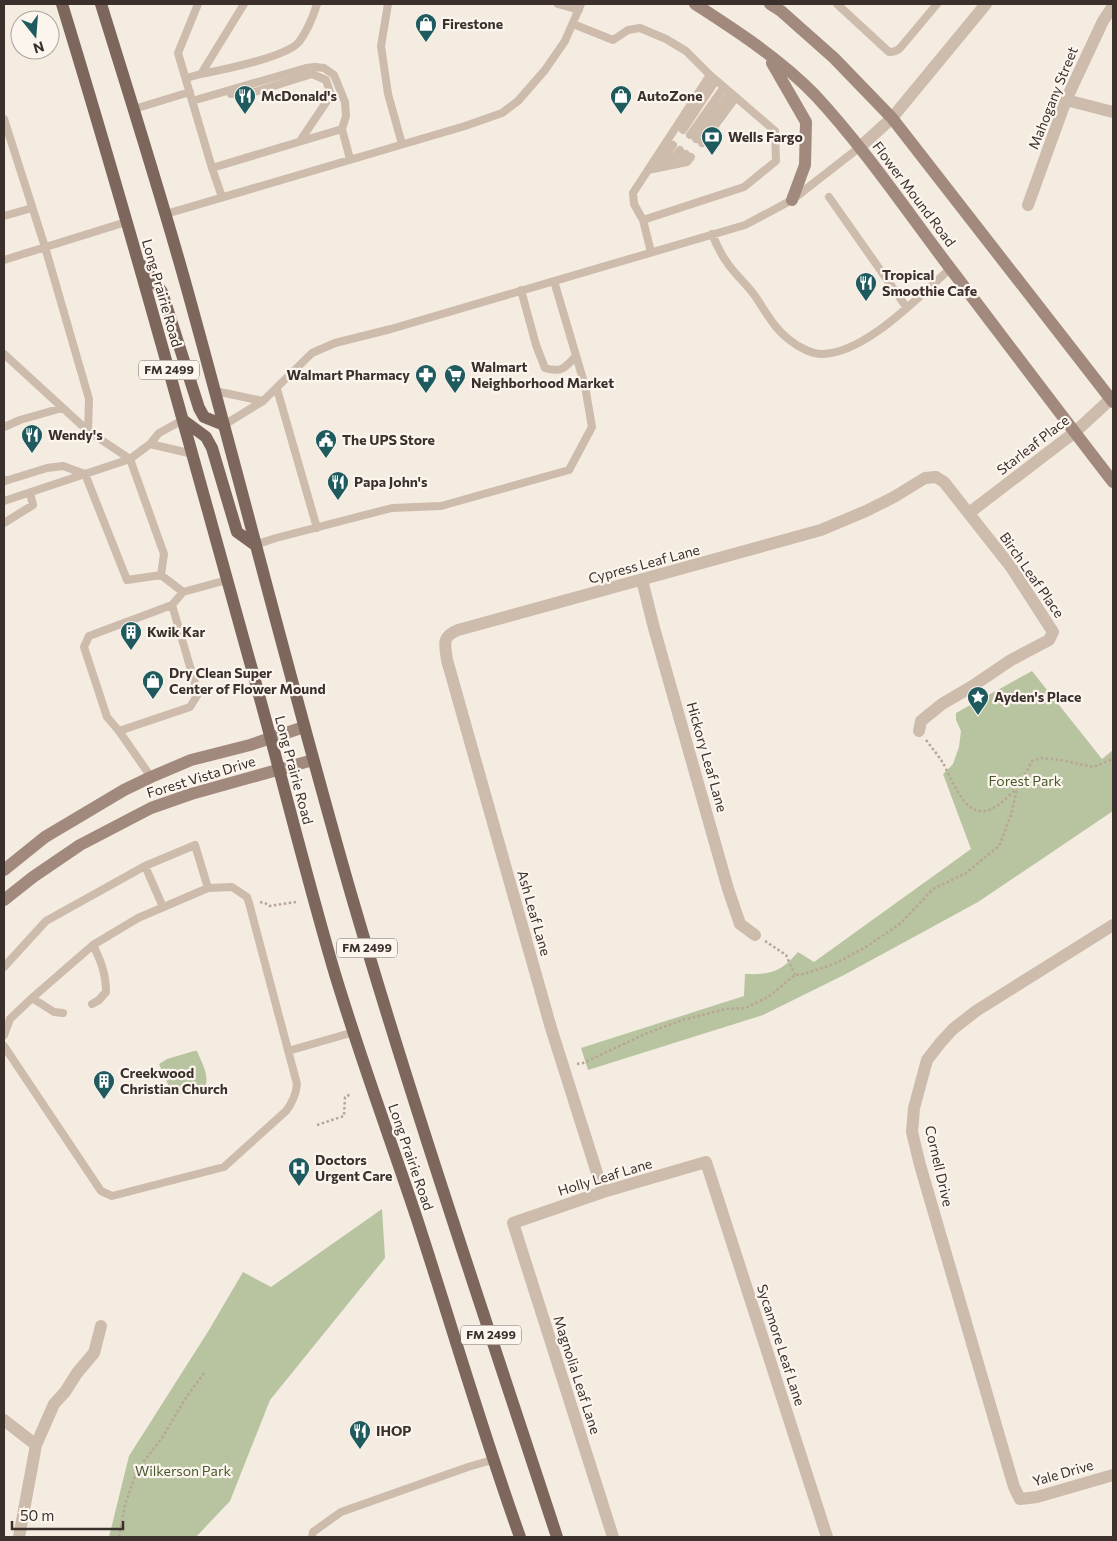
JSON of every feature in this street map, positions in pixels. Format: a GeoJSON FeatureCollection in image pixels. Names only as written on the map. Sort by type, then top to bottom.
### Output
{"type":"FeatureCollection","features":[{"type":"Feature","properties":{"kind":"main road","name":"Long Prairie Road"},"geometry":{"type":"LineString","coordinates":[[62,4],[184,420],[318,915],[378,1107],[416,1216],[492,1460],[520,1537]]}},
{"type":"Feature","properties":{"kind":"main road","name":"Long Prairie Road"},"geometry":{"type":"LineString","coordinates":[[101,4],[166,214],[313,760],[372,965],[556,1537]]}},
{"type":"Feature","properties":{"kind":"main road","name":"Flower Mound Road"},"geometry":{"type":"LineString","coordinates":[[695,4],[734,28],[768,54],[814,94],[860,147],[1113,482]]}},
{"type":"Feature","properties":{"kind":"main road","name":"Flower Mound Road"},"geometry":{"type":"LineString","coordinates":[[770,4],[781,11],[834,58],[892,118],[1113,400]]}},
{"type":"Feature","properties":{"kind":"main road"},"geometry":{"type":"LineString","coordinates":[[768,54],[806,122],[805,165],[792,200]]}},
{"type":"Feature","properties":{"kind":"main road"},"geometry":{"type":"LineString","coordinates":[[137,258],[162,292],[199,408],[204,417],[224,425]]}},
{"type":"Feature","properties":{"kind":"main road"},"geometry":{"type":"LineString","coordinates":[[184,420],[206,437],[212,448],[237,532],[256,545]]}},
{"type":"Feature","properties":{"kind":"main road","name":"Forest Vista Drive"},"geometry":{"type":"LineString","coordinates":[[4,870],[45,837],[124,790],[151,777],[191,760],[304,727]]}},
{"type":"Feature","properties":{"kind":"main road","name":"Forest Vista Drive"},"geometry":{"type":"LineString","coordinates":[[4,900],[32,877],[80,845],[151,808],[191,794],[313,760]]}},
{"type":"Feature","properties":{"kind":"street"},"geometry":{"type":"LineString","coordinates":[[860,147],[892,118],[986,4]]}},
{"type":"Feature","properties":{"kind":"street","name":"Mahogany Street"},"geometry":{"type":"LineString","coordinates":[[1028,205],[1066,100],[1103,21],[1113,6]]}},
{"type":"Feature","properties":{"kind":"street"},"geometry":{"type":"LineString","coordinates":[[1066,100],[1113,112]]}},
{"type":"Feature","properties":{"kind":"street","name":"Starleaf Place"},"geometry":{"type":"LineString","coordinates":[[968,513],[1075,432],[1113,400]]}},
{"type":"Feature","properties":{"kind":"street","name":"Birch Leaf Place"},"geometry":{"type":"LineString","coordinates":[[853,517],[894,497],[926,478],[936,477],[944,482],[1011,567],[1052,632],[1049,640],[1011,660],[942,704],[921,721],[919,730]]}},
{"type":"Feature","properties":{"kind":"street","name":"Cypress Leaf Lane"},"geometry":{"type":"LineString","coordinates":[[445,641],[449,634],[458,630],[821,530],[853,517]]}},
{"type":"Feature","properties":{"kind":"street","name":"Hickory Leaf Lane"},"geometry":{"type":"LineString","coordinates":[[642,580],[728,889],[740,924],[755,935]]}},
{"type":"Feature","properties":{"kind":"street","name":"Ash Leaf Lane"},"geometry":{"type":"LineString","coordinates":[[445,641],[447,660],[551,1028],[603,1192]]}},
{"type":"Feature","properties":{"kind":"street","name":"Cornell Drive"},"geometry":{"type":"LineString","coordinates":[[1020,1499],[1014,1486],[920,1165],[912,1132],[914,1108],[927,1060],[940,1042],[953,1029],[976,1011],[1113,925]]}},
{"type":"Feature","properties":{"kind":"street","name":"Holly Leaf Lane"},"geometry":{"type":"LineString","coordinates":[[513,1222],[603,1192],[706,1162]]}},
{"type":"Feature","properties":{"kind":"street","name":"Sycamore Leaf Lane"},"geometry":{"type":"LineString","coordinates":[[706,1162],[827,1537]]}},
{"type":"Feature","properties":{"kind":"street","name":"Magnolia Leaf Lane"},"geometry":{"type":"LineString","coordinates":[[513,1222],[614,1537]]}},
{"type":"Feature","properties":{"kind":"street"},"geometry":{"type":"LineString","coordinates":[[19,1537],[36,1445],[54,1404],[65,1392],[77,1372],[94,1353],[101,1326]]}},
{"type":"Feature","properties":{"kind":"street"},"geometry":{"type":"LineString","coordinates":[[4,1420],[36,1445]]}},
{"type":"Feature","properties":{"kind":"street","name":"Yale Drive"},"geometry":{"type":"LineString","coordinates":[[1020,1499],[1037,1497],[1113,1475]]}},
{"type":"Feature","properties":{"kind":"lane"},"geometry":{"type":"LineString","coordinates":[[198,4],[178,53],[222,198]]}},
{"type":"Feature","properties":{"kind":"lane"},"geometry":{"type":"LineString","coordinates":[[201,74],[244,4]]}},
{"type":"Feature","properties":{"kind":"lane"},"geometry":{"type":"LineString","coordinates":[[186,78],[226,69],[284,52],[298,43],[310,24],[317,4]]}},
{"type":"Feature","properties":{"kind":"lane"},"geometry":{"type":"LineString","coordinates":[[388,4],[381,46],[388,94],[402,144]]}},
{"type":"Feature","properties":{"kind":"lane"},"geometry":{"type":"LineString","coordinates":[[166,214],[483,120],[502,112],[518,101],[546,70],[565,40],[580,7],[558,4]]}},
{"type":"Feature","properties":{"kind":"lane"},"geometry":{"type":"LineString","coordinates":[[836,4],[889,52],[896,51],[901,47],[937,4]]}},
{"type":"Feature","properties":{"kind":"lane"},"geometry":{"type":"LineString","coordinates":[[573,24],[613,40],[628,30],[640,28],[666,39],[686,51],[713,78],[775,131],[776,161],[744,187],[643,220]]}},
{"type":"Feature","properties":{"kind":"lane"},"geometry":{"type":"LineString","coordinates":[[192,101],[306,68],[324,68],[334,75],[345,102],[346,116],[342,129],[350,159]]}},
{"type":"Feature","properties":{"kind":"lane"},"geometry":{"type":"LineString","coordinates":[[218,94],[251,93],[312,74],[326,80],[331,95],[300,142]]}},
{"type":"Feature","properties":{"kind":"lane"},"geometry":{"type":"LineString","coordinates":[[683,130],[713,78]]}},
{"type":"Feature","properties":{"kind":"lane"},"geometry":{"type":"LineString","coordinates":[[651,252],[643,220],[634,204],[633,193],[713,78]]}},
{"type":"Feature","properties":{"kind":"lane"},"geometry":{"type":"LineString","coordinates":[[724,87],[696,139],[733,95]]}},
{"type":"Feature","properties":{"kind":"lane"},"geometry":{"type":"LineString","coordinates":[[134,109],[190,92]]}},
{"type":"Feature","properties":{"kind":"lane"},"geometry":{"type":"LineString","coordinates":[[4,119],[45,247],[89,400],[88,430]]}},
{"type":"Feature","properties":{"kind":"lane"},"geometry":{"type":"LineString","coordinates":[[212,168],[342,129]]}},
{"type":"Feature","properties":{"kind":"lane"},"geometry":{"type":"LineString","coordinates":[[650,166],[666,154],[673,144]]}},
{"type":"Feature","properties":{"kind":"lane"},"geometry":{"type":"LineString","coordinates":[[224,425],[263,401],[312,353],[335,343],[745,225],[792,200],[860,147]]}},
{"type":"Feature","properties":{"kind":"lane"},"geometry":{"type":"LineString","coordinates":[[685,154],[687,162],[650,166],[685,154]]}},
{"type":"Feature","properties":{"kind":"lane"},"geometry":{"type":"LineString","coordinates":[[829,197],[907,308]]}},
{"type":"Feature","properties":{"kind":"lane"},"geometry":{"type":"LineString","coordinates":[[4,216],[32,208]]}},
{"type":"Feature","properties":{"kind":"lane"},"geometry":{"type":"LineString","coordinates":[[4,260],[126,222]]}},
{"type":"Feature","properties":{"kind":"lane"},"geometry":{"type":"LineString","coordinates":[[712,234],[726,262],[754,294],[777,328],[790,341],[802,348],[821,354],[849,348],[866,338],[907,308],[950,268]]}},
{"type":"Feature","properties":{"kind":"lane"},"geometry":{"type":"LineString","coordinates":[[256,545],[276,538],[392,508],[441,506],[570,470],[592,427],[585,386],[554,281]]}},
{"type":"Feature","properties":{"kind":"lane"},"geometry":{"type":"LineString","coordinates":[[521,290],[544,368],[555,371],[566,367],[576,356]]}},
{"type":"Feature","properties":{"kind":"lane"},"geometry":{"type":"LineString","coordinates":[[4,354],[7,363],[88,430],[130,459],[164,554],[161,575]]}},
{"type":"Feature","properties":{"kind":"lane"},"geometry":{"type":"LineString","coordinates":[[276,389],[317,528]]}},
{"type":"Feature","properties":{"kind":"lane"},"geometry":{"type":"LineString","coordinates":[[215,391],[263,401]]}},
{"type":"Feature","properties":{"kind":"lane"},"geometry":{"type":"LineString","coordinates":[[4,427],[20,420],[62,408]]}},
{"type":"Feature","properties":{"kind":"lane"},"geometry":{"type":"LineString","coordinates":[[4,501],[130,459],[150,444],[160,433],[184,420]]}},
{"type":"Feature","properties":{"kind":"lane"},"geometry":{"type":"LineString","coordinates":[[150,444],[192,454]]}},
{"type":"Feature","properties":{"kind":"lane"},"geometry":{"type":"LineString","coordinates":[[4,480],[47,468],[63,466],[85,474],[127,580],[161,575],[183,592]]}},
{"type":"Feature","properties":{"kind":"lane"},"geometry":{"type":"LineString","coordinates":[[4,523],[33,505],[30,493]]}},
{"type":"Feature","properties":{"kind":"lane"},"geometry":{"type":"LineString","coordinates":[[151,777],[107,717],[84,647],[89,636],[172,605],[183,592],[227,580]]}},
{"type":"Feature","properties":{"kind":"lane"},"geometry":{"type":"LineString","coordinates":[[119,731],[190,707],[198,694],[172,605]]}},
{"type":"Feature","properties":{"kind":"lane"},"geometry":{"type":"LineString","coordinates":[[4,967],[46,921],[145,866],[195,846],[208,888]]}},
{"type":"Feature","properties":{"kind":"lane"},"geometry":{"type":"LineString","coordinates":[[145,866],[163,907]]}},
{"type":"Feature","properties":{"kind":"lane"},"geometry":{"type":"LineString","coordinates":[[4,1035],[7,1017],[93,945],[138,918],[208,888],[232,887],[247,897],[297,1084],[292,1104],[224,1167],[112,1196],[101,1191],[4,1046]]}},
{"type":"Feature","properties":{"kind":"lane"},"geometry":{"type":"LineString","coordinates":[[92,1004],[99,1000],[106,992],[106,978],[103,966],[93,945]]}},
{"type":"Feature","properties":{"kind":"lane"},"geometry":{"type":"LineString","coordinates":[[32,998],[54,1012],[63,1013]]}},
{"type":"Feature","properties":{"kind":"lane"},"geometry":{"type":"LineString","coordinates":[[288,1051],[354,1032]]}},
{"type":"Feature","properties":{"kind":"lane"},"geometry":{"type":"LineString","coordinates":[[312,1537],[313,1532],[341,1512],[492,1460]]}},
{"type":"Feature","properties":{"kind":"path"},"geometry":{"type":"LineString","coordinates":[[919,730],[941,760],[958,794],[972,810],[981,812],[997,806],[1017,788]]}},
{"type":"Feature","properties":{"kind":"path"},"geometry":{"type":"LineString","coordinates":[[564,1067],[583,1063],[646,1034],[682,1020],[726,1009],[745,1008],[768,997],[795,975],[834,964],[866,947],[901,923],[933,889],[966,873],[999,846],[1011,815],[1017,788],[1032,761],[1041,758],[1094,767],[1113,759]]}},
{"type":"Feature","properties":{"kind":"path"},"geometry":{"type":"LineString","coordinates":[[249,904],[261,902],[269,906],[296,902]]}},
{"type":"Feature","properties":{"kind":"path"},"geometry":{"type":"LineString","coordinates":[[755,935],[786,955],[795,975]]}},
{"type":"Feature","properties":{"kind":"path"},"geometry":{"type":"LineString","coordinates":[[317,1125],[344,1116],[345,1097],[351,1094]]}},
{"type":"Feature","properties":{"kind":"path"},"geometry":{"type":"LineString","coordinates":[[119,1537],[125,1504],[136,1470],[162,1438],[185,1399],[205,1372]]}},
{"type":"Feature","properties":{"kind":"green space","name":"Forest Park"},"geometry":{"type":"Polygon","coordinates":[[[1032,671],[1102,759],[1113,750],[1113,811],[978,902],[844,975],[763,1015],[588,1070],[581,1048],[744,996],[745,974],[761,974],[774,971],[786,964],[798,952],[814,962],[971,849],[943,774],[953,764],[959,747],[961,731],[956,720],[956,713],[1032,671]]]}},
{"type":"Feature","properties":{"kind":"green space"},"geometry":{"type":"Polygon","coordinates":[[[197,1051],[204,1068],[207,1079],[206,1085],[199,1095],[174,1094],[159,1064],[167,1059],[197,1051]]]}},
{"type":"Feature","properties":{"kind":"green space","name":"Wilkerson Park"},"geometry":{"type":"Polygon","coordinates":[[[382,1209],[385,1258],[270,1400],[230,1501],[196,1537],[109,1537],[129,1456],[209,1330],[243,1272],[271,1287],[382,1209]]]}},
{"type":"Feature","properties":{"kind":"place","name":"Firestone"},"geometry":{"type":"Point","coordinates":[426,43]}},
{"type":"Feature","properties":{"kind":"place","name":"McDonald's"},"geometry":{"type":"Point","coordinates":[245,115]}},
{"type":"Feature","properties":{"kind":"place","name":"AutoZone"},"geometry":{"type":"Point","coordinates":[621,115]}},
{"type":"Feature","properties":{"kind":"place","name":"Wells Fargo"},"geometry":{"type":"Point","coordinates":[712,156]}},
{"type":"Feature","properties":{"kind":"place","name":"Tropical Smoothie Cafe"},"geometry":{"type":"Point","coordinates":[866,302]}},
{"type":"Feature","properties":{"kind":"place","name":"Walmart Pharmacy"},"geometry":{"type":"Point","coordinates":[426,394]}},
{"type":"Feature","properties":{"kind":"place","name":"Walmart Neighborhood Market"},"geometry":{"type":"Point","coordinates":[455,394]}},
{"type":"Feature","properties":{"kind":"place","name":"Wendy's"},"geometry":{"type":"Point","coordinates":[32,454]}},
{"type":"Feature","properties":{"kind":"place","name":"The UPS Store"},"geometry":{"type":"Point","coordinates":[326,459]}},
{"type":"Feature","properties":{"kind":"place","name":"Papa John's"},"geometry":{"type":"Point","coordinates":[338,501]}},
{"type":"Feature","properties":{"kind":"place","name":"Kwik Kar"},"geometry":{"type":"Point","coordinates":[131,651]}},
{"type":"Feature","properties":{"kind":"place","name":"Dry Clean Super Center of Flower Mound"},"geometry":{"type":"Point","coordinates":[153,700]}},
{"type":"Feature","properties":{"kind":"place","name":"Ayden's Place"},"geometry":{"type":"Point","coordinates":[978,716]}},
{"type":"Feature","properties":{"kind":"place","name":"Creekwood Christian Church"},"geometry":{"type":"Point","coordinates":[104,1100]}},
{"type":"Feature","properties":{"kind":"place","name":"Doctors Urgent Care"},"geometry":{"type":"Point","coordinates":[299,1187]}},
{"type":"Feature","properties":{"kind":"place","name":"IHOP"},"geometry":{"type":"Point","coordinates":[360,1450]}}]}
